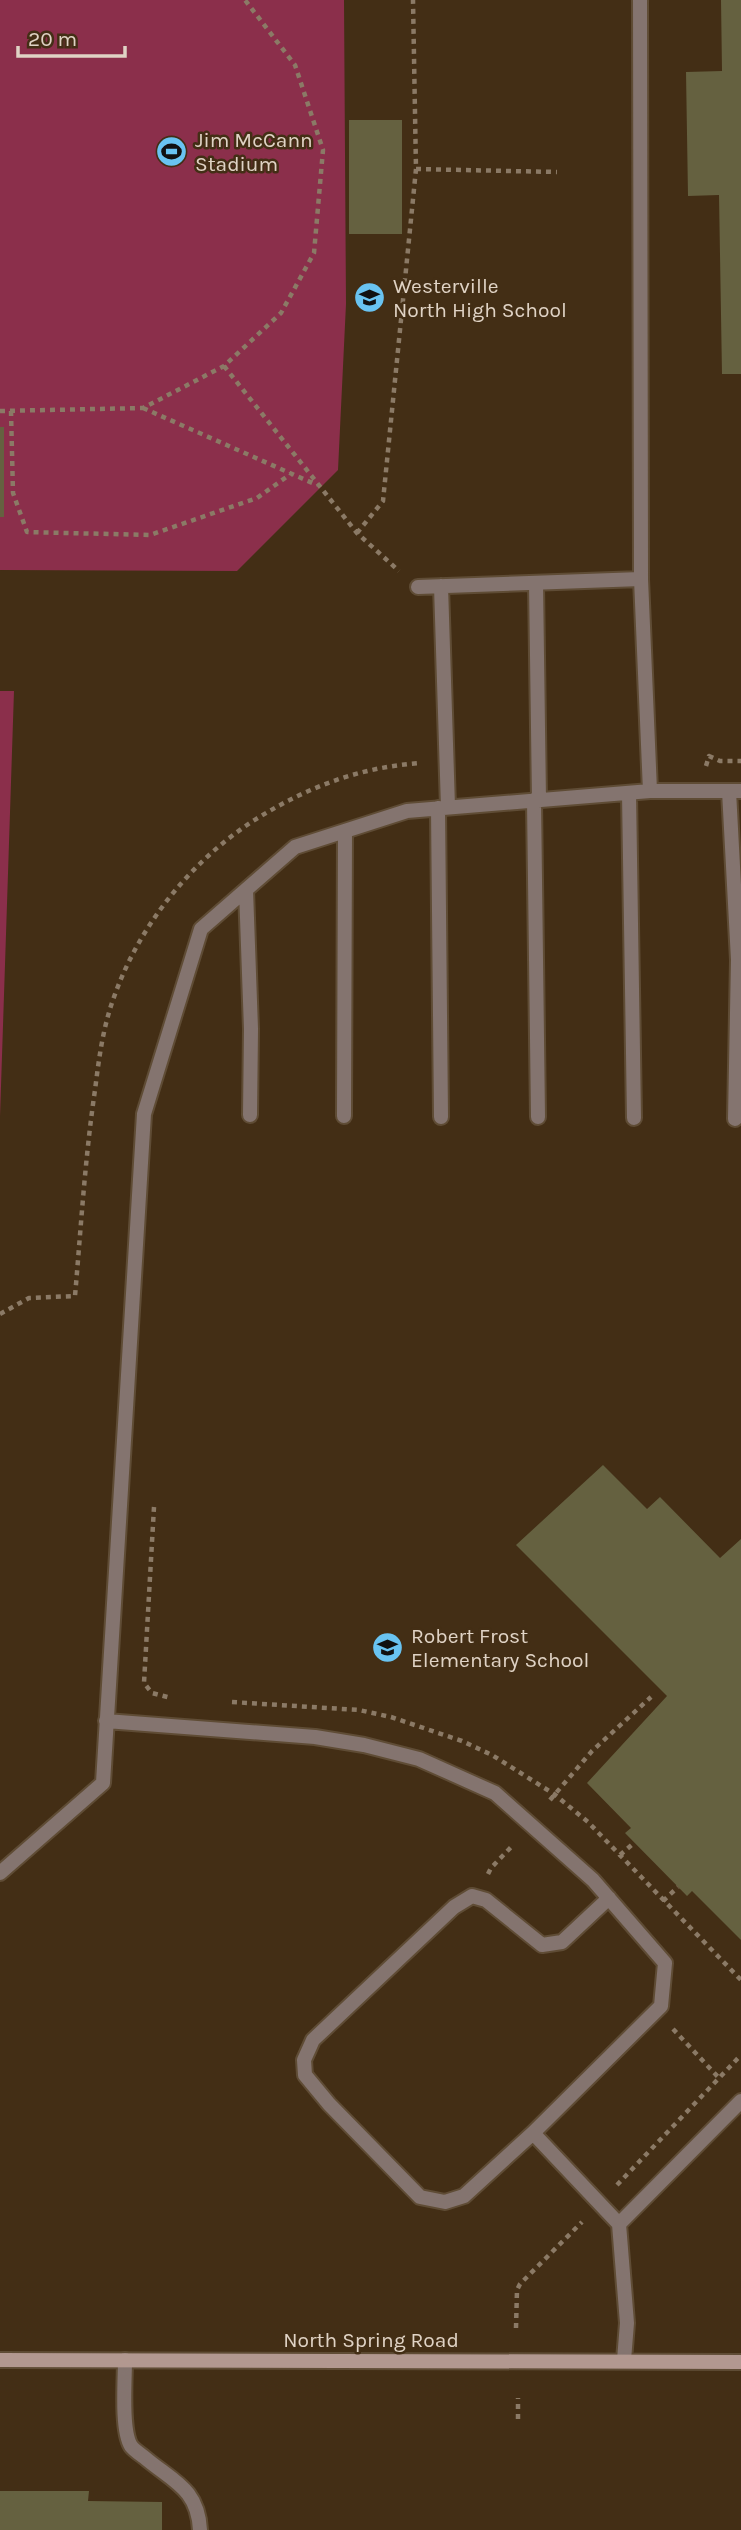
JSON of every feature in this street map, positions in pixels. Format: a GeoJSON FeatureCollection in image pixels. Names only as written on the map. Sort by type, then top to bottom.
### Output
{"type":"FeatureCollection","features":[{"type":"Feature","properties":{"kind":"main road","name":"North Spring Road"},"geometry":{"type":"LineString","coordinates":[[0,2360],[741,2362]]}},
{"type":"Feature","properties":{"kind":"lane"},"geometry":{"type":"LineString","coordinates":[[640,0],[641,579],[650,791]]}},
{"type":"Feature","properties":{"kind":"lane"},"geometry":{"type":"LineString","coordinates":[[418,587],[641,579]]}},
{"type":"Feature","properties":{"kind":"lane"},"geometry":{"type":"LineString","coordinates":[[536,583],[538,1117]]}},
{"type":"Feature","properties":{"kind":"lane"},"geometry":{"type":"LineString","coordinates":[[441,586],[441,1116]]}},
{"type":"Feature","properties":{"kind":"lane"},"geometry":{"type":"LineString","coordinates":[[0,1873],[103,1783],[144,1114],[201,929],[295,847],[407,811],[650,791],[735,791],[738,960],[735,1119]]}},
{"type":"Feature","properties":{"kind":"lane"},"geometry":{"type":"LineString","coordinates":[[629,793],[634,1118]]}},
{"type":"Feature","properties":{"kind":"lane"},"geometry":{"type":"LineString","coordinates":[[344,1116],[345,831]]}},
{"type":"Feature","properties":{"kind":"lane"},"geometry":{"type":"LineString","coordinates":[[246,890],[251,1029],[250,1115]]}},
{"type":"Feature","properties":{"kind":"lane"},"geometry":{"type":"LineString","coordinates":[[106,1721],[315,1737],[364,1745],[419,1759],[495,1793],[593,1880],[609,1898],[664,1963],[661,2006],[533,2133],[464,2196],[445,2202],[420,2197],[329,2104],[305,2075],[304,2060],[313,2040],[454,1907],[472,1896],[481,1898],[517,1923],[542,1945],[562,1942],[609,1898]]}},
{"type":"Feature","properties":{"kind":"lane"},"geometry":{"type":"LineString","coordinates":[[619,2224],[741,2101]]}},
{"type":"Feature","properties":{"kind":"lane"},"geometry":{"type":"LineString","coordinates":[[533,2133],[619,2224],[627,2323],[624,2360]]}},
{"type":"Feature","properties":{"kind":"lane"},"geometry":{"type":"LineString","coordinates":[[125,2360],[125,2421],[131,2446],[181,2484],[192,2497],[199,2512],[200,2530]]}},
{"type":"Feature","properties":{"kind":"path"},"geometry":{"type":"LineString","coordinates":[[143,408],[223,366],[281,313],[314,253],[323,150],[295,65],[245,0]]}},
{"type":"Feature","properties":{"kind":"path"},"geometry":{"type":"LineString","coordinates":[[357,533],[383,500],[416,169],[413,0]]}},
{"type":"Feature","properties":{"kind":"path"},"geometry":{"type":"LineString","coordinates":[[416,169],[557,172]]}},
{"type":"Feature","properties":{"kind":"path"},"geometry":{"type":"LineString","coordinates":[[223,366],[357,533],[418,587]]}},
{"type":"Feature","properties":{"kind":"path"},"geometry":{"type":"LineString","coordinates":[[0,411],[143,408],[318,485]]}},
{"type":"Feature","properties":{"kind":"path"},"geometry":{"type":"LineString","coordinates":[[11,411],[13,493],[27,532],[150,535],[257,498],[292,473]]}},
{"type":"Feature","properties":{"kind":"path"},"geometry":{"type":"LineString","coordinates":[[706,766],[709,756],[720,761],[741,761]]}},
{"type":"Feature","properties":{"kind":"path"},"geometry":{"type":"LineString","coordinates":[[550,1800],[592,1751],[651,1697]]}},
{"type":"Feature","properties":{"kind":"path"},"geometry":{"type":"LineString","coordinates":[[621,1855],[635,1842]]}},
{"type":"Feature","properties":{"kind":"path"},"geometry":{"type":"LineString","coordinates":[[481,1898],[491,1868],[514,1844]]}},
{"type":"Feature","properties":{"kind":"path"},"geometry":{"type":"LineString","coordinates":[[663,1901],[678,1887]]}},
{"type":"Feature","properties":{"kind":"path"},"geometry":{"type":"LineString","coordinates":[[691,2048],[719,2078]]}},
{"type":"Feature","properties":{"kind":"path"},"geometry":{"type":"LineString","coordinates":[[518,2398],[518,2419]]}},
{"type":"Feature","properties":{"kind":"shaded area","name":"Jim McCann Stadium"},"geometry":{"type":"Polygon","coordinates":[[[0,0],[344,0],[346,304],[338,470],[237,571],[0,570],[0,0]]]}},
{"type":"Feature","properties":{"kind":"shaded area"},"geometry":{"type":"Polygon","coordinates":[[[0,691],[14,691],[0,1117],[0,691]]]}},
{"type":"Feature","properties":{"kind":"building"},"geometry":{"type":"Polygon","coordinates":[[[721,0],[741,0],[741,374],[722,374],[719,195],[688,196],[686,72],[722,71],[721,0]]]}},
{"type":"Feature","properties":{"kind":"building"},"geometry":{"type":"Polygon","coordinates":[[[349,120],[402,120],[402,234],[349,234],[349,120]]]}},
{"type":"Feature","properties":{"kind":"building"},"geometry":{"type":"Polygon","coordinates":[[[0,427],[4,427],[4,517],[0,517],[0,427]]]}},
{"type":"Feature","properties":{"kind":"building","name":"Robert Frost Elementary School"},"geometry":{"type":"Polygon","coordinates":[[[603,1465],[647,1509],[660,1497],[720,1558],[741,1539],[741,1940],[692,1891],[687,1896],[625,1833],[631,1828],[587,1783],[667,1696],[516,1545],[603,1465]]]}},
{"type":"Feature","properties":{"kind":"building"},"geometry":{"type":"Polygon","coordinates":[[[0,2491],[89,2491],[88,2501],[162,2502],[162,2530],[0,2530],[0,2491]]]}},
{"type":"Feature","properties":{"kind":"place","name":"Jim McCann Stadium"},"geometry":{"type":"Point","coordinates":[172,152]}},
{"type":"Feature","properties":{"kind":"place","name":"Westerville North High School"},"geometry":{"type":"Point","coordinates":[370,298]}},
{"type":"Feature","properties":{"kind":"place","name":"Robert Frost Elementary School"},"geometry":{"type":"Point","coordinates":[388,1648]}}]}
